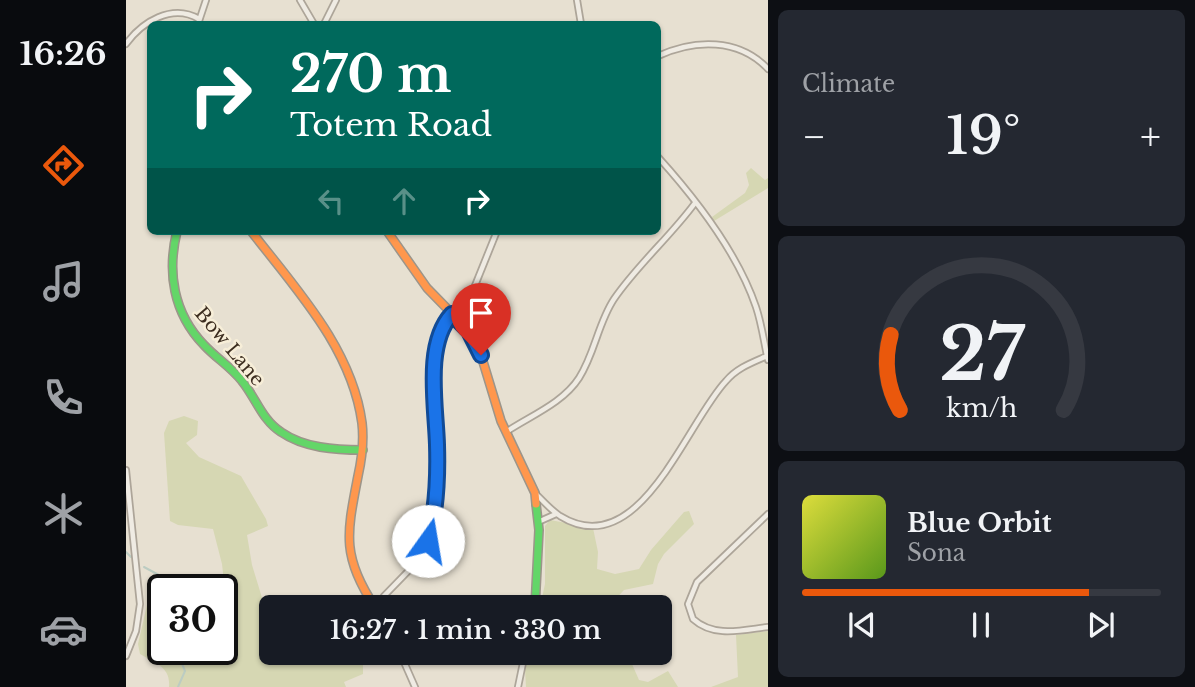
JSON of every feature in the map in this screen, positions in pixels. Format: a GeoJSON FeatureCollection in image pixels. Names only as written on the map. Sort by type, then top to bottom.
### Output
{"type":"FeatureCollection","features":[{"type":"Feature","properties":{"kind":"street"},"geometry":{"type":"LineString","coordinates":[[198,21],[206,0]]}},
{"type":"Feature","properties":{"kind":"street"},"geometry":{"type":"LineString","coordinates":[[300,0],[312,21]]}},
{"type":"Feature","properties":{"kind":"street"},"geometry":{"type":"LineString","coordinates":[[325,21],[336,0]]}},
{"type":"Feature","properties":{"kind":"street"},"geometry":{"type":"LineString","coordinates":[[577,0],[580,21]]}},
{"type":"Feature","properties":{"kind":"street"},"geometry":{"type":"LineString","coordinates":[[151,21],[161,16],[187,13],[197,21]]}},
{"type":"Feature","properties":{"kind":"street"},"geometry":{"type":"LineString","coordinates":[[126,44],[147,23]]}},
{"type":"Feature","properties":{"kind":"street"},"geometry":{"type":"LineString","coordinates":[[661,54],[698,44],[721,45],[743,51],[768,69]]}},
{"type":"Feature","properties":{"kind":"street"},"geometry":{"type":"LineString","coordinates":[[535,494],[556,514],[578,524],[594,525],[612,521],[632,510],[663,478],[699,415],[721,386],[744,366],[767,358],[764,335],[749,288],[729,252],[661,161]]}},
{"type":"Feature","properties":{"kind":"street"},"geometry":{"type":"LineString","coordinates":[[505,432],[556,400],[576,382],[587,361],[601,321],[613,300],[695,204]]}},
{"type":"Feature","properties":{"kind":"street","name":"Bow Lane"},"geometry":{"type":"LineString","coordinates":[[176,235],[171,258],[172,281],[181,312],[192,332],[244,383],[263,415],[280,432],[292,438],[320,446],[363,450]]}},
{"type":"Feature","properties":{"kind":"street"},"geometry":{"type":"LineString","coordinates":[[254,235],[313,313],[341,361],[360,412],[363,450],[348,541],[353,569],[366,595]]}},
{"type":"Feature","properties":{"kind":"street"},"geometry":{"type":"LineString","coordinates":[[390,235],[412,271],[475,340],[505,432],[535,494],[539,561],[536,595]]}},
{"type":"Feature","properties":{"kind":"street"},"geometry":{"type":"LineString","coordinates":[[385,595],[418,561],[433,523],[437,488],[434,367],[439,338],[447,319],[474,288],[495,235]]}},
{"type":"Feature","properties":{"kind":"street"},"geometry":{"type":"LineString","coordinates":[[126,470],[140,604],[136,631],[126,656]]}},
{"type":"Feature","properties":{"kind":"street"},"geometry":{"type":"LineString","coordinates":[[538,522],[556,514]]}},
{"type":"Feature","properties":{"kind":"street"},"geometry":{"type":"LineString","coordinates":[[768,514],[697,582],[688,604],[693,618],[713,630],[727,632],[768,627]]}},
{"type":"Feature","properties":{"kind":"street"},"geometry":{"type":"LineString","coordinates":[[405,665],[415,687]]}},
{"type":"Feature","properties":{"kind":"street"},"geometry":{"type":"LineString","coordinates":[[519,687],[523,665]]}},
{"type":"Feature","properties":{"kind":"green space"},"geometry":{"type":"Polygon","coordinates":[[[751,168],[765,180],[768,178],[768,188],[714,221],[712,217],[745,193],[749,185],[746,173],[751,168]]]}},
{"type":"Feature","properties":{"kind":"green space"},"geometry":{"type":"Polygon","coordinates":[[[184,416],[198,421],[197,435],[186,443],[199,457],[241,476],[266,519],[268,526],[247,535],[261,595],[259,595],[259,665],[363,665],[363,674],[344,682],[346,687],[169,687],[165,670],[159,665],[238,665],[238,574],[223,574],[213,529],[178,525],[170,521],[164,433],[169,421],[184,416]]]}},
{"type":"Feature","properties":{"kind":"green space"},"geometry":{"type":"Polygon","coordinates":[[[689,511],[694,524],[664,554],[658,564],[653,584],[624,590],[619,595],[543,595],[545,526],[550,520],[593,528],[598,552],[597,569],[615,574],[639,569],[651,550],[684,512],[689,511]]]}},
{"type":"Feature","properties":{"kind":"green space"},"geometry":{"type":"Polygon","coordinates":[[[147,605],[147,658],[140,654],[138,644],[147,605]]]}},
{"type":"Feature","properties":{"kind":"green space"},"geometry":{"type":"Polygon","coordinates":[[[768,631],[768,687],[711,687],[738,677],[736,635],[768,631]]]}},
{"type":"Feature","properties":{"kind":"green space"},"geometry":{"type":"Polygon","coordinates":[[[526,665],[632,665],[639,680],[648,682],[668,671],[678,687],[526,687],[526,665]]]}},
{"type":"Feature","properties":{"kind":"waterway"},"geometry":{"type":"LineString","coordinates":[[126,552],[131,557]]}},
{"type":"Feature","properties":{"kind":"waterway"},"geometry":{"type":"LineString","coordinates":[[144,567],[157,574]]}},
{"type":"Feature","properties":{"kind":"waterway"},"geometry":{"type":"LineString","coordinates":[[178,687],[185,671],[183,665]]}},
{"type":"Feature","properties":{"kind":"traffic: fast"},"geometry":{"type":"LineString","coordinates":[[176,235],[173,277],[179,306],[185,319],[204,345],[238,376],[274,427],[310,445],[363,450]]}},
{"type":"Feature","properties":{"kind":"traffic: fast"},"geometry":{"type":"LineString","coordinates":[[536,504],[539,530],[536,595]]}},
{"type":"Feature","properties":{"kind":"traffic: slow"},"geometry":{"type":"LineString","coordinates":[[254,235],[319,320],[347,369],[356,396],[363,442],[351,513],[350,544],[356,573],[368,595]]}},
{"type":"Feature","properties":{"kind":"traffic: slow"},"geometry":{"type":"LineString","coordinates":[[390,235],[427,288],[469,331],[481,355],[501,421],[535,493],[536,504]]}},
{"type":"Feature","properties":{"kind":"route"},"geometry":{"type":"LineString","coordinates":[[428,541],[436,509],[437,488],[435,354],[443,328],[452,314],[469,331],[481,355]]}}]}
